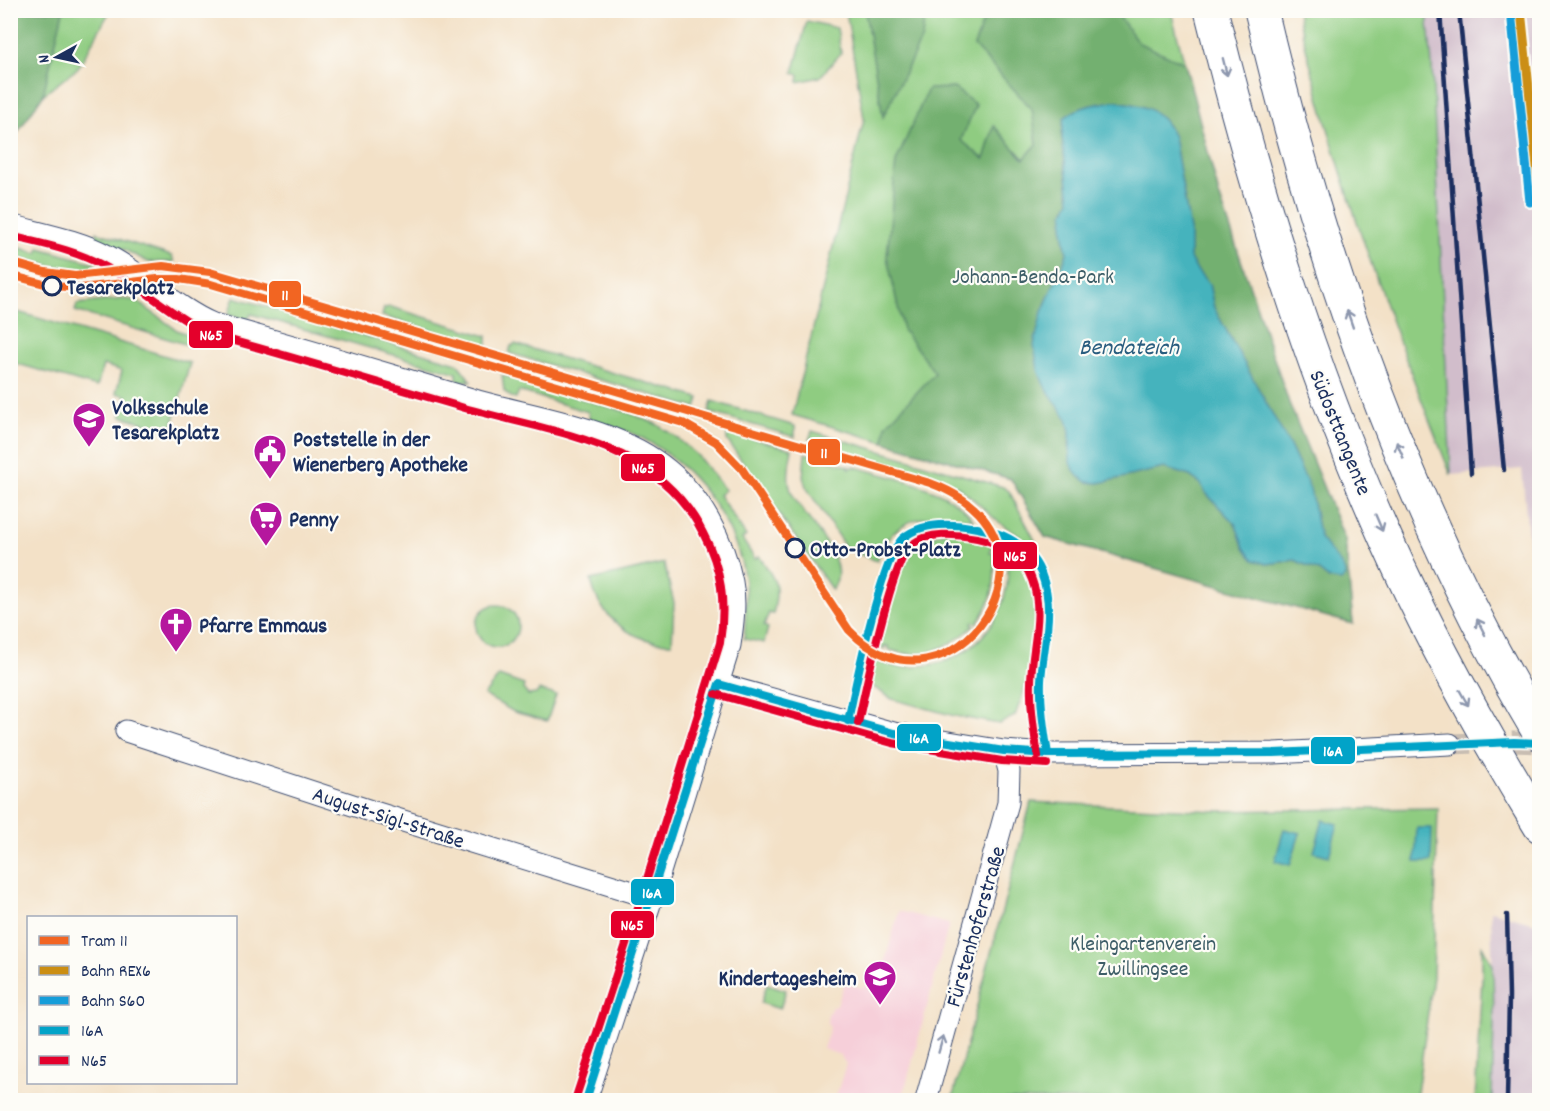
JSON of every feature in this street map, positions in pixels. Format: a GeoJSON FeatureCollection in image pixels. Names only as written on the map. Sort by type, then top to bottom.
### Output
{"type":"FeatureCollection","features":[{"type":"Feature","properties":{"kind":"highway","name":"Südosttangente"},"geometry":{"type":"LineString","coordinates":[[1211,10],[1251,164],[1280,260],[1325,391],[1377,520],[1420,612],[1459,689],[1539,826]]}},
{"type":"Feature","properties":{"kind":"highway","name":"Südosttangente"},"geometry":{"type":"LineString","coordinates":[[1261,10],[1324,241],[1370,374],[1440,542],[1506,674],[1539,734]]}},
{"type":"Feature","properties":{"kind":"street"},"geometry":{"type":"LineString","coordinates":[[10,225],[89,247],[110,257],[147,280],[187,310],[213,324],[600,434],[655,459],[685,487],[704,512],[720,542],[728,567],[734,602],[731,634],[718,684],[652,898],[586,1101]]}},
{"type":"Feature","properties":{"kind":"street"},"geometry":{"type":"LineString","coordinates":[[718,684],[894,733],[1004,751],[1048,754],[1274,753],[1450,744]]}},
{"type":"Feature","properties":{"kind":"street","name":"August-Sigl-Straße"},"geometry":{"type":"LineString","coordinates":[[126,731],[652,898]]}},
{"type":"Feature","properties":{"kind":"street","name":"Fürstenhoferstraße"},"geometry":{"type":"LineString","coordinates":[[926,1101],[1008,803],[1009,771],[1004,751]]}},
{"type":"Feature","properties":{"kind":"shaded area"},"geometry":{"type":"Polygon","coordinates":[[[1427,11],[1539,11],[1539,614],[1535,614],[1522,469],[1451,475],[1432,65],[1427,11]]]}},
{"type":"Feature","properties":{"kind":"shaded area","name":"Kindertagesheim"},"geometry":{"type":"Polygon","coordinates":[[[899,911],[949,924],[902,1100],[835,1100],[846,1064],[840,1055],[823,1049],[830,1027],[827,1023],[828,1014],[832,1007],[837,1005],[845,982],[862,988],[880,979],[899,911]]]}},
{"type":"Feature","properties":{"kind":"shaded area"},"geometry":{"type":"Polygon","coordinates":[[[1491,911],[1539,924],[1539,1100],[1492,1100],[1494,1021],[1491,911]]]}},
{"type":"Feature","properties":{"kind":"green space"},"geometry":{"type":"Polygon","coordinates":[[[11,10],[63,11],[43,95],[11,142],[11,10]]]}},
{"type":"Feature","properties":{"kind":"green space"},"geometry":{"type":"Polygon","coordinates":[[[11,11],[110,11],[78,68],[43,95],[11,142],[11,11]]]}},
{"type":"Feature","properties":{"kind":"green space","name":"Johann-Benda-Park"},"geometry":{"type":"Polygon","coordinates":[[[846,11],[1171,11],[1219,195],[1289,403],[1345,540],[1353,624],[1045,537],[1011,479],[792,415],[864,119],[846,11]]]}},
{"type":"Feature","properties":{"kind":"green space"},"geometry":{"type":"Polygon","coordinates":[[[865,11],[925,11],[922,38],[883,117],[865,11]]]}},
{"type":"Feature","properties":{"kind":"green space"},"geometry":{"type":"Polygon","coordinates":[[[987,11],[1115,11],[1139,43],[1185,63],[1219,195],[1289,403],[1345,540],[1353,624],[1045,537],[1011,479],[884,442],[886,425],[935,373],[903,330],[887,257],[896,162],[928,89],[954,88],[976,105],[961,140],[984,159],[994,126],[1024,159],[1037,144],[1032,109],[974,46],[987,11]],[[1115,101],[1088,106],[1064,118],[1062,137],[1070,200],[1064,213],[1063,230],[1067,254],[1042,312],[1070,431],[1069,447],[1087,482],[1099,483],[1164,468],[1190,476],[1201,484],[1205,492],[1236,525],[1244,548],[1267,564],[1295,560],[1319,571],[1329,579],[1330,552],[1320,538],[1310,489],[1290,446],[1214,308],[1209,284],[1190,258],[1190,230],[1174,137],[1169,127],[1157,114],[1143,107],[1115,101]]]}},
{"type":"Feature","properties":{"kind":"green space"},"geometry":{"type":"Polygon","coordinates":[[[1297,11],[1427,11],[1432,65],[1451,475],[1406,361],[1365,246],[1328,129],[1297,11]]]}},
{"type":"Feature","properties":{"kind":"green space"},"geometry":{"type":"Polygon","coordinates":[[[807,21],[837,28],[841,53],[820,77],[798,82],[799,75],[793,73],[807,21]]]}},
{"type":"Feature","properties":{"kind":"green space"},"geometry":{"type":"Polygon","coordinates":[[[97,232],[172,256],[174,262],[148,262],[121,248],[96,240],[97,232]]]}},
{"type":"Feature","properties":{"kind":"green space"},"geometry":{"type":"Polygon","coordinates":[[[11,245],[37,253],[39,248],[95,263],[94,269],[52,266],[11,256],[11,245]]]}},
{"type":"Feature","properties":{"kind":"green space"},"geometry":{"type":"Polygon","coordinates":[[[234,297],[457,363],[471,381],[457,381],[457,373],[251,314],[249,318],[244,319],[228,315],[234,297]]]}},
{"type":"Feature","properties":{"kind":"green space"},"geometry":{"type":"Polygon","coordinates":[[[122,299],[135,300],[177,330],[197,338],[188,345],[75,311],[77,304],[122,299]]]}},
{"type":"Feature","properties":{"kind":"green space"},"geometry":{"type":"Polygon","coordinates":[[[391,307],[487,336],[487,347],[382,316],[384,308],[391,307]]]}},
{"type":"Feature","properties":{"kind":"green space"},"geometry":{"type":"Polygon","coordinates":[[[11,310],[190,363],[171,431],[121,416],[127,396],[116,393],[122,371],[103,365],[97,387],[11,362],[11,310]]]}},
{"type":"Feature","properties":{"kind":"green space"},"geometry":{"type":"Polygon","coordinates":[[[515,344],[699,398],[696,408],[509,353],[511,346],[515,344]]]}},
{"type":"Feature","properties":{"kind":"green space"},"geometry":{"type":"Polygon","coordinates":[[[502,375],[630,413],[658,425],[697,455],[725,490],[719,495],[746,536],[742,539],[755,559],[759,556],[775,583],[775,604],[773,614],[769,613],[764,626],[768,628],[764,643],[744,639],[746,590],[741,561],[725,522],[701,486],[686,470],[670,456],[634,434],[590,421],[588,412],[519,391],[516,398],[511,397],[504,391],[502,375]]]}},
{"type":"Feature","properties":{"kind":"green space"},"geometry":{"type":"Polygon","coordinates":[[[712,401],[795,426],[795,437],[709,412],[712,401]]]}},
{"type":"Feature","properties":{"kind":"green space"},"geometry":{"type":"Polygon","coordinates":[[[812,431],[1003,487],[1009,491],[1039,548],[1037,551],[956,486],[809,440],[812,431]]]}},
{"type":"Feature","properties":{"kind":"green space"},"geometry":{"type":"Polygon","coordinates":[[[727,432],[792,449],[789,470],[791,491],[832,553],[837,566],[837,578],[832,590],[727,440],[727,432]]]}},
{"type":"Feature","properties":{"kind":"green space"},"geometry":{"type":"Polygon","coordinates":[[[805,453],[849,466],[849,468],[852,466],[884,474],[935,491],[950,499],[973,520],[928,517],[915,520],[903,525],[893,533],[884,545],[877,561],[854,552],[845,547],[806,487],[803,477],[805,453]]]}},
{"type":"Feature","properties":{"kind":"green space"},"geometry":{"type":"Polygon","coordinates":[[[953,531],[989,538],[992,549],[990,553],[994,553],[995,572],[993,590],[983,615],[965,634],[945,646],[923,653],[900,653],[888,649],[888,646],[884,649],[874,644],[890,589],[906,557],[917,545],[933,536],[953,531]]]}},
{"type":"Feature","properties":{"kind":"green space"},"geometry":{"type":"Polygon","coordinates":[[[1004,544],[1020,557],[1035,582],[1040,623],[1039,640],[1015,716],[999,724],[955,716],[892,699],[867,683],[870,659],[901,668],[929,665],[955,657],[978,641],[995,620],[1007,588],[1008,576],[1004,544]]]}},
{"type":"Feature","properties":{"kind":"green space"},"geometry":{"type":"Polygon","coordinates":[[[664,563],[674,603],[672,643],[644,639],[620,626],[602,606],[591,580],[664,563]]]}},
{"type":"Feature","properties":{"kind":"green space"},"geometry":{"type":"Polygon","coordinates":[[[497,605],[512,611],[518,626],[512,641],[497,647],[482,641],[476,626],[482,611],[497,605]]]}},
{"type":"Feature","properties":{"kind":"green space"},"geometry":{"type":"Polygon","coordinates":[[[499,676],[524,685],[523,689],[528,695],[536,694],[539,690],[556,695],[547,721],[514,712],[484,695],[499,676]]]}},
{"type":"Feature","properties":{"kind":"green space","name":"Kleingartenverein Zwillingsee"},"geometry":{"type":"Polygon","coordinates":[[[1031,802],[1218,811],[1438,808],[1433,977],[1416,1100],[952,1100],[1031,802]]]}},
{"type":"Feature","properties":{"kind":"green space"},"geometry":{"type":"Polygon","coordinates":[[[1482,946],[1493,965],[1492,1100],[1475,1100],[1482,946]]]}},
{"type":"Feature","properties":{"kind":"green space"},"geometry":{"type":"Polygon","coordinates":[[[767,984],[786,990],[780,1009],[761,1003],[767,984]]]}},
{"type":"Feature","properties":{"kind":"water","name":"Bendateich"},"geometry":{"type":"Polygon","coordinates":[[[1115,101],[1134,104],[1157,114],[1169,127],[1174,137],[1190,230],[1190,258],[1209,284],[1214,308],[1290,446],[1310,489],[1320,538],[1343,567],[1346,576],[1341,581],[1329,579],[1319,571],[1295,560],[1267,564],[1254,560],[1244,548],[1236,525],[1205,492],[1201,484],[1190,476],[1164,468],[1099,483],[1087,482],[1077,475],[1070,463],[1070,431],[1067,419],[1044,385],[1038,370],[1034,345],[1042,312],[1067,254],[1063,230],[1064,213],[1070,200],[1062,137],[1064,118],[1082,108],[1115,101]]]}},
{"type":"Feature","properties":{"kind":"water"},"geometry":{"type":"Polygon","coordinates":[[[1323,820],[1338,824],[1329,856],[1314,852],[1323,820]]]}},
{"type":"Feature","properties":{"kind":"water"},"geometry":{"type":"Polygon","coordinates":[[[1417,828],[1432,828],[1431,862],[1415,862],[1417,828]]]}},
{"type":"Feature","properties":{"kind":"water"},"geometry":{"type":"Polygon","coordinates":[[[1284,829],[1300,833],[1290,865],[1275,861],[1284,829]]]}},
{"type":"Feature","properties":{"kind":"tunnel"},"geometry":{"type":"LineString","coordinates":[[1450,744],[1540,743]]}},
{"type":"Feature","properties":{"kind":"railway"},"geometry":{"type":"LineString","coordinates":[[1440,10],[1471,473]]}},
{"type":"Feature","properties":{"kind":"railway"},"geometry":{"type":"LineString","coordinates":[[1459,10],[1504,470]]}},
{"type":"Feature","properties":{"kind":"railway"},"geometry":{"type":"LineString","coordinates":[[1507,915],[1509,996],[1507,1100]]}},
{"type":"Feature","properties":{"kind":"railway"},"geometry":{"type":"LineString","coordinates":[[1536,1100],[1540,1036]]}},
{"type":"Feature","properties":{"kind":"tram line","name":"11"},"geometry":{"type":"LineString","coordinates":[[10,262],[45,272],[75,276],[163,266],[210,272],[930,483],[975,510],[997,545],[1000,582],[986,617],[960,645],[926,659],[888,656],[849,630],[742,469],[716,442],[683,423],[211,284],[179,279],[157,279],[81,288],[52,286],[10,275]]}},
{"type":"Feature","properties":{"kind":"rail line","name":"REX6"},"geometry":{"type":"LineString","coordinates":[[1521,10],[1540,196]]}},
{"type":"Feature","properties":{"kind":"rail line","name":"S60"},"geometry":{"type":"LineString","coordinates":[[1511,11],[1530,202]]}},
{"type":"Feature","properties":{"kind":"transit line","name":"N65"},"geometry":{"type":"LineString","coordinates":[[10,236],[58,248],[93,260],[131,282],[209,334],[597,444],[628,458],[657,477],[682,501],[703,533],[715,560],[721,586],[723,614],[720,643],[642,895],[576,1097]]}},
{"type":"Feature","properties":{"kind":"transit line","name":"16A"},"geometry":{"type":"LineString","coordinates":[[848,721],[870,624],[886,570],[895,550],[903,538],[919,529],[948,524],[967,526],[997,533],[1015,542],[1030,555],[1041,573],[1048,600],[1041,690],[1048,754]]}},
{"type":"Feature","properties":{"kind":"transit line","name":"N65"},"geometry":{"type":"LineString","coordinates":[[858,723],[887,601],[903,556],[911,545],[926,537],[951,535],[977,538],[1003,547],[1017,557],[1028,571],[1036,593],[1037,619],[1031,692],[1038,756]]}},
{"type":"Feature","properties":{"kind":"transit line","name":"16A"},"geometry":{"type":"LineString","coordinates":[[719,684],[894,733],[1004,751],[1048,754],[1274,753],[1514,742],[1540,743]]}},
{"type":"Feature","properties":{"kind":"transit line","name":"16A"},"geometry":{"type":"LineString","coordinates":[[586,1100],[719,684]]}},
{"type":"Feature","properties":{"kind":"transit line","name":"N65"},"geometry":{"type":"LineString","coordinates":[[716,694],[892,743],[1002,761],[1047,764]]}},
{"type":"Feature","properties":{"kind":"place","name":"Tesarekplatz"},"geometry":{"type":"Point","coordinates":[52,286]}},
{"type":"Feature","properties":{"kind":"place","name":"Volksschule Tesarekplatz"},"geometry":{"type":"Point","coordinates":[89,448]}},
{"type":"Feature","properties":{"kind":"place","name":"Poststelle in der Wienerberg Apotheke"},"geometry":{"type":"Point","coordinates":[270,480]}},
{"type":"Feature","properties":{"kind":"place","name":"Penny"},"geometry":{"type":"Point","coordinates":[266,547]}},
{"type":"Feature","properties":{"kind":"place","name":"Otto-Probst-Platz"},"geometry":{"type":"Point","coordinates":[795,548]}},
{"type":"Feature","properties":{"kind":"place","name":"Pfarre Emmaus"},"geometry":{"type":"Point","coordinates":[176,653]}},
{"type":"Feature","properties":{"kind":"place","name":"Kindertagesheim"},"geometry":{"type":"Point","coordinates":[880,1006]}}]}
